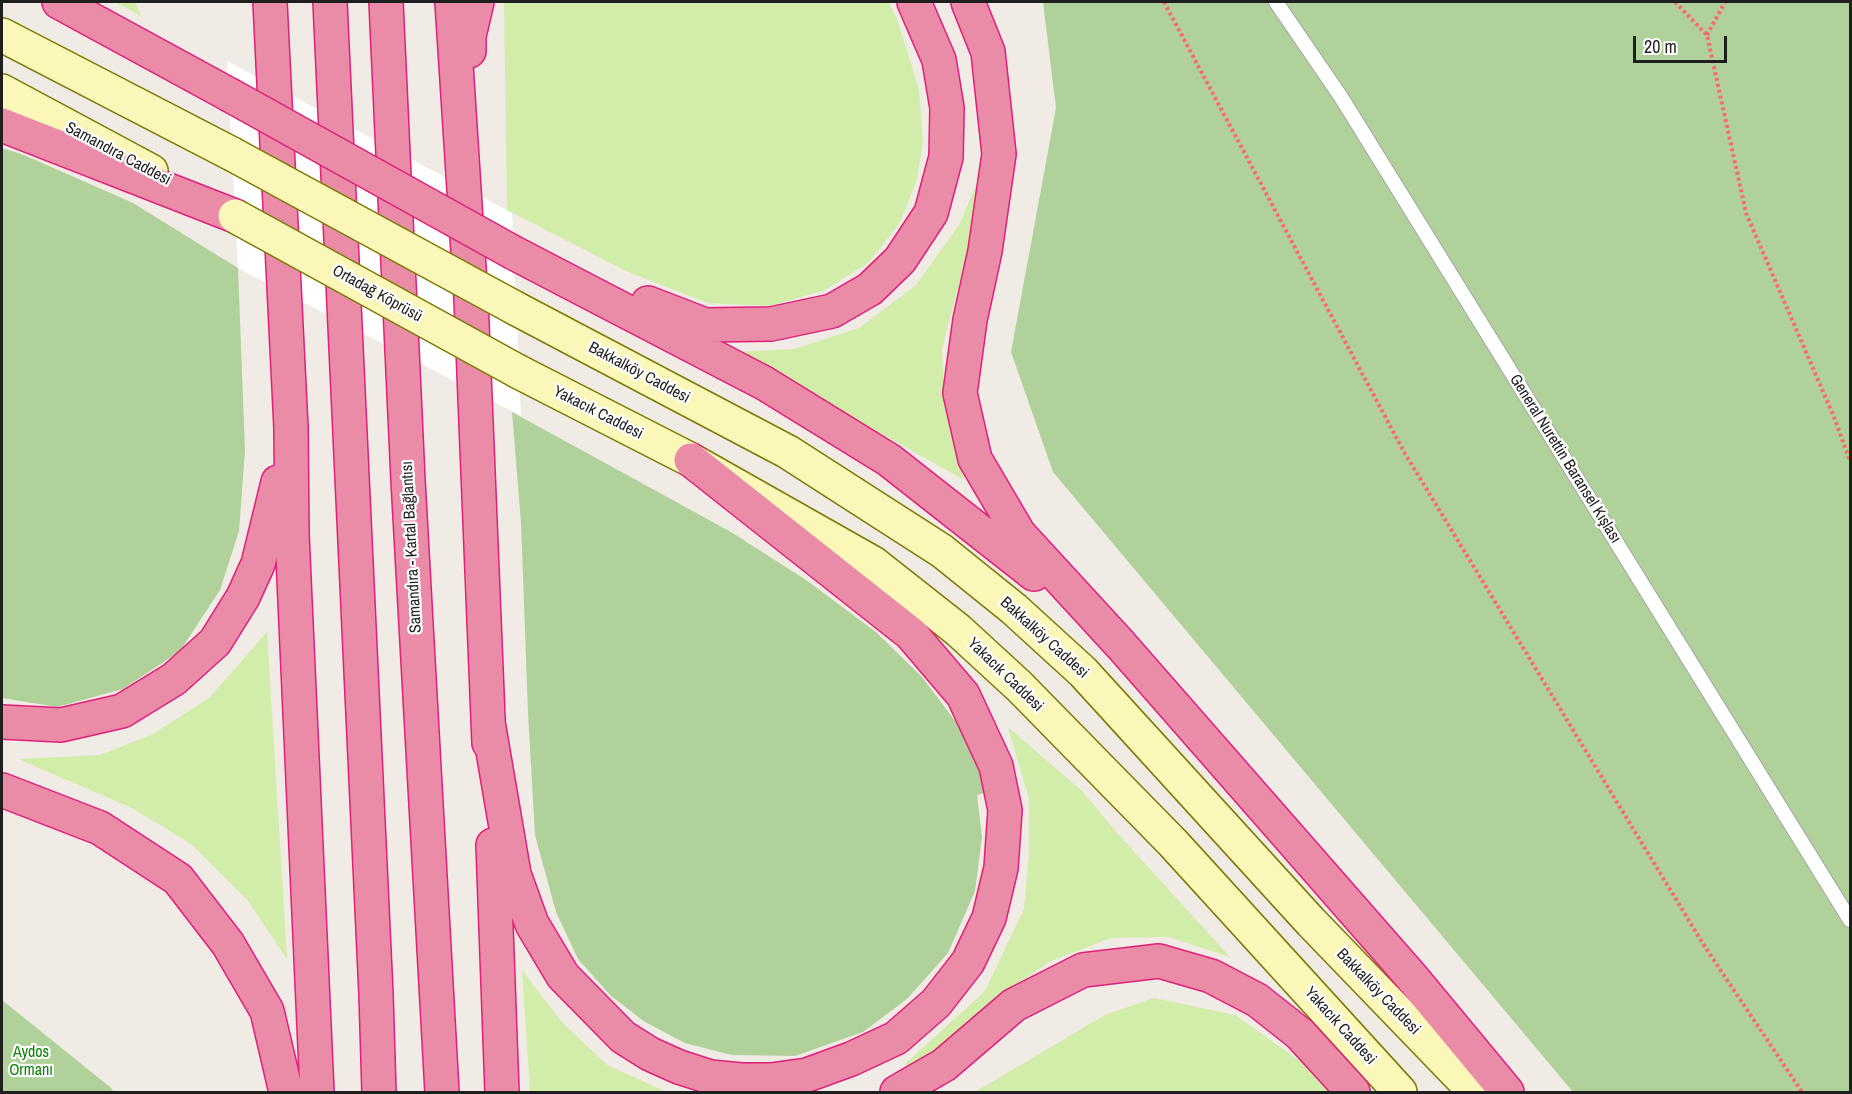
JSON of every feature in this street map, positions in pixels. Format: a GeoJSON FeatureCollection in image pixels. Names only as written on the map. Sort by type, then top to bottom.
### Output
{"type":"FeatureCollection","features":[{"type":"Feature","properties":{"kind":"highway"},"geometry":{"type":"LineString","coordinates":[[59,2],[514,253],[764,384],[889,460],[973,524],[1121,645]]}},
{"type":"Feature","properties":{"kind":"highway"},"geometry":{"type":"LineString","coordinates":[[270,2],[291,428],[292,534],[317,1092]]}},
{"type":"Feature","properties":{"kind":"highway"},"geometry":{"type":"LineString","coordinates":[[330,2],[376,982],[379,1092]]}},
{"type":"Feature","properties":{"kind":"highway","name":"Samandıra - Kartal Bağlantısı"},"geometry":{"type":"LineString","coordinates":[[386,2],[408,480],[442,1092]]}},
{"type":"Feature","properties":{"kind":"highway"},"geometry":{"type":"LineString","coordinates":[[452,2],[471,299],[502,1092]]}},
{"type":"Feature","properties":{"kind":"highway"},"geometry":{"type":"LineString","coordinates":[[471,299],[469,36],[477,2]]}},
{"type":"Feature","properties":{"kind":"highway"},"geometry":{"type":"LineString","coordinates":[[514,253],[705,325],[771,324],[832,311],[870,289],[900,260],[931,213],[946,157],[947,108],[939,60],[914,2]]}},
{"type":"Feature","properties":{"kind":"highway"},"geometry":{"type":"LineString","coordinates":[[968,2],[988,52],[999,154],[985,251],[970,320],[960,393],[975,459],[1019,534],[1121,645],[1410,975],[1507,1092]]}},
{"type":"Feature","properties":{"kind":"highway"},"geometry":{"type":"LineString","coordinates":[[2,125],[235,216]]}},
{"type":"Feature","properties":{"kind":"highway"},"geometry":{"type":"LineString","coordinates":[[2,722],[61,725],[122,711],[174,679],[215,642],[243,597],[258,564],[291,428]]}},
{"type":"Feature","properties":{"kind":"highway"},"geometry":{"type":"LineString","coordinates":[[488,722],[514,874],[532,924],[563,976],[598,1014],[623,1036],[650,1054],[710,1077],[771,1080],[807,1075],[851,1059],[896,1038],[936,1002],[968,962],[989,918],[1001,868],[1005,810],[996,766],[963,696],[911,634],[691,460]]}},
{"type":"Feature","properties":{"kind":"highway"},"geometry":{"type":"LineString","coordinates":[[2,790],[100,828],[178,879],[228,944],[267,1011],[286,1092]]}},
{"type":"Feature","properties":{"kind":"highway"},"geometry":{"type":"LineString","coordinates":[[897,1092],[944,1065],[1014,1005],[1083,970],[1159,961],[1211,976],[1257,1000],[1300,1034],[1353,1092]]}},
{"type":"Feature","properties":{"kind":"main road","name":"Bakkalköy Caddesi"},"geometry":{"type":"LineString","coordinates":[[2,35],[232,154],[515,308],[788,452],[942,551],[1014,609],[1083,672],[1311,922],[1475,1092]]}},
{"type":"Feature","properties":{"kind":"main road","name":"Samandıra Caddesi"},"geometry":{"type":"LineString","coordinates":[[2,91],[235,216]]}},
{"type":"Feature","properties":{"kind":"main road","name":"Ortadağ Köprüsü"},"geometry":{"type":"LineString","coordinates":[[235,216],[519,372]]}},
{"type":"Feature","properties":{"kind":"main road","name":"Yakacık Caddesi"},"geometry":{"type":"LineString","coordinates":[[519,372],[691,460],[873,562],[958,630],[1019,686],[1173,843],[1400,1092]]}},
{"type":"Feature","properties":{"kind":"lane","name":"General Nurettin Baransel Kışlası"},"geometry":{"type":"LineString","coordinates":[[1279,4],[1341,97],[1851,920]]}},
{"type":"Feature","properties":{"kind":"path"},"geometry":{"type":"LineString","coordinates":[[1164,2],[1404,452],[1705,947],[1802,1092]]}},
{"type":"Feature","properties":{"kind":"path"},"geometry":{"type":"LineString","coordinates":[[1675,2],[1707,35],[1746,213],[1851,460]]}},
{"type":"Feature","properties":{"kind":"path"},"geometry":{"type":"LineString","coordinates":[[1707,35],[1725,2]]}},
{"type":"Feature","properties":{"kind":"green space"},"geometry":{"type":"Polygon","coordinates":[[[115,2],[135,2],[141,16],[115,2]]]}},
{"type":"Feature","properties":{"kind":"green space"},"geometry":{"type":"Polygon","coordinates":[[[504,2],[888,2],[897,19],[919,89],[923,141],[917,179],[900,223],[868,263],[825,290],[770,306],[708,303],[628,272],[507,210],[504,2]]]}},
{"type":"Feature","properties":{"kind":"green space"},"geometry":{"type":"Polygon","coordinates":[[[1043,2],[1850,2],[1850,1092],[1573,1092],[1053,472],[1011,352],[1056,108],[1043,2]]]}},
{"type":"Feature","properties":{"kind":"green space"},"geometry":{"type":"Polygon","coordinates":[[[2,148],[24,155],[133,203],[238,268],[245,451],[239,531],[220,590],[180,651],[123,689],[57,707],[2,698],[2,148]]]}},
{"type":"Feature","properties":{"kind":"green space"},"geometry":{"type":"Polygon","coordinates":[[[978,181],[972,233],[942,349],[945,406],[964,480],[736,352],[794,349],[859,328],[916,285],[959,225],[978,181]]]}},
{"type":"Feature","properties":{"kind":"green space"},"geometry":{"type":"Polygon","coordinates":[[[512,412],[731,532],[806,580],[876,632],[922,677],[965,734],[987,792],[977,795],[982,837],[975,891],[948,953],[907,999],[863,1032],[795,1056],[732,1055],[685,1043],[645,1022],[611,996],[578,959],[556,912],[535,835],[521,523],[512,412]]]}},
{"type":"Feature","properties":{"kind":"green space"},"geometry":{"type":"Polygon","coordinates":[[[267,632],[287,959],[248,901],[191,844],[132,808],[18,759],[100,755],[153,734],[209,698],[267,632]]]}},
{"type":"Feature","properties":{"kind":"green space"},"geometry":{"type":"Polygon","coordinates":[[[1008,727],[1082,791],[1230,957],[1169,937],[1111,938],[1051,961],[996,998],[910,1071],[905,1064],[985,991],[1024,909],[1029,853],[1029,799],[1008,727]]]}},
{"type":"Feature","properties":{"kind":"green space"},"geometry":{"type":"Polygon","coordinates":[[[522,970],[561,1021],[607,1065],[667,1092],[530,1092],[522,970]]]}},
{"type":"Feature","properties":{"kind":"green space"},"geometry":{"type":"Polygon","coordinates":[[[1154,998],[1235,1015],[1300,1061],[1329,1092],[975,1092],[1105,1015],[1154,998]]]}},
{"type":"Feature","properties":{"kind":"green space","name":"Aydos Ormanı"},"geometry":{"type":"Polygon","coordinates":[[[2,1000],[110,1087],[114,1092],[2,1092],[2,1000]]]}},
{"type":"Feature","properties":{"kind":"pier"},"geometry":{"type":"Polygon","coordinates":[[[227,61],[512,213],[521,416],[238,268],[227,61]]]}}]}
